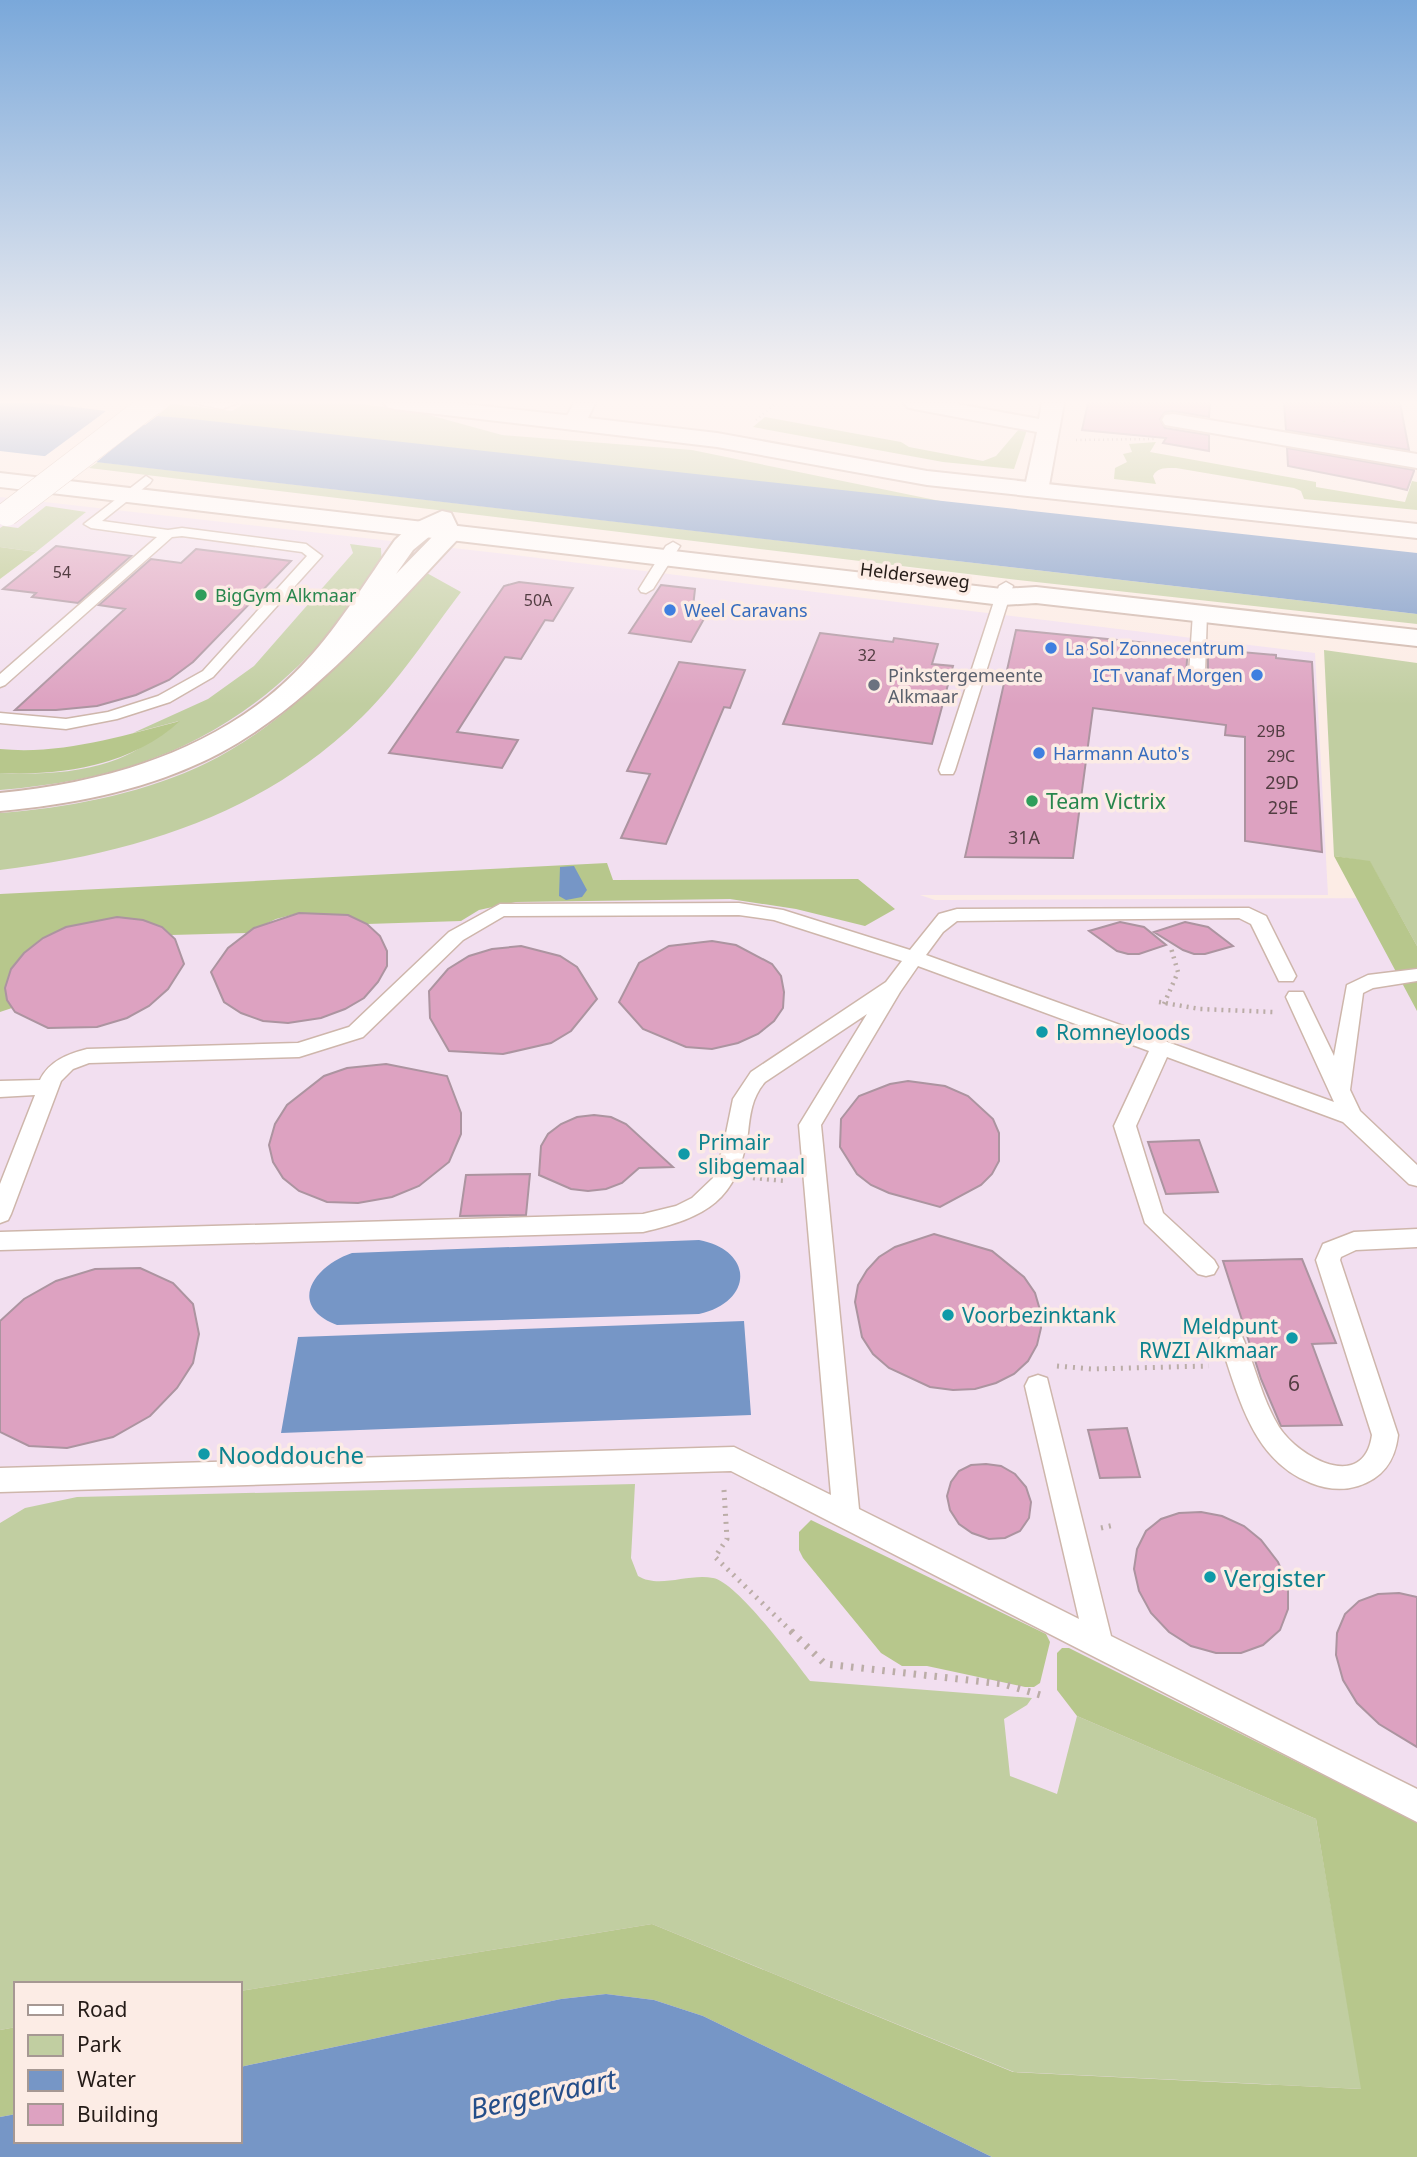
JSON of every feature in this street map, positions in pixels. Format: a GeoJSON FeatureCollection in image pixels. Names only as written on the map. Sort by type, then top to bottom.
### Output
{"type":"FeatureCollection","features":[{"type":"Feature","properties":{"kind":"main road","name":"Helderseweg"},"geometry":{"type":"LineString","coordinates":[[254,504],[437,528],[1200,613],[1417,640]]}},
{"type":"Feature","properties":{"kind":"main road"},"geometry":{"type":"LineString","coordinates":[[1157,504],[1417,531]]}},
{"type":"Feature","properties":{"kind":"main road"},"geometry":{"type":"LineString","coordinates":[[0,802],[90,789],[175,763],[238,730],[271,708],[414,573],[437,528]]}},
{"type":"Feature","properties":{"kind":"lane"},"geometry":{"type":"LineString","coordinates":[[0,718],[66,724],[111,716],[164,699],[208,674],[315,556],[306,548],[182,532],[168,534],[91,524],[116,504]]}},
{"type":"Feature","properties":{"kind":"lane"},"geometry":{"type":"LineString","coordinates":[[0,682],[168,534]]}},
{"type":"Feature","properties":{"kind":"lane"},"geometry":{"type":"LineString","coordinates":[[646,589],[668,553]]}},
{"type":"Feature","properties":{"kind":"lane"},"geometry":{"type":"LineString","coordinates":[[947,770],[1004,591]]}},
{"type":"Feature","properties":{"kind":"lane"},"geometry":{"type":"LineString","coordinates":[[1197,674],[1200,613]]}},
{"type":"Feature","properties":{"kind":"lane"},"geometry":{"type":"LineString","coordinates":[[0,1214],[52,1077],[66,1064],[87,1056],[299,1050],[356,1032],[456,936],[499,910],[739,909],[776,914],[914,958],[1350,1116],[1417,1178]]}},
{"type":"Feature","properties":{"kind":"lane"},"geometry":{"type":"LineString","coordinates":[[846,1515],[810,1125],[893,987],[936,928],[946,918],[957,915],[1225,910],[1242,912],[1259,920],[1286,976]]}},
{"type":"Feature","properties":{"kind":"lane"},"geometry":{"type":"LineString","coordinates":[[1339,1091],[1354,990],[1368,982],[1417,975]]}},
{"type":"Feature","properties":{"kind":"lane"},"geometry":{"type":"LineString","coordinates":[[0,1241],[643,1223],[673,1217],[700,1205],[722,1184],[734,1159],[743,1098],[748,1087],[758,1077],[893,987]]}},
{"type":"Feature","properties":{"kind":"lane"},"geometry":{"type":"LineString","coordinates":[[1299,1005],[1350,1116]]}},
{"type":"Feature","properties":{"kind":"lane"},"geometry":{"type":"LineString","coordinates":[[1161,1047],[1125,1126],[1153,1217],[1206,1267]]}},
{"type":"Feature","properties":{"kind":"lane"},"geometry":{"type":"LineString","coordinates":[[0,1089],[48,1087]]}},
{"type":"Feature","properties":{"kind":"lane"},"geometry":{"type":"LineString","coordinates":[[1231,1339],[1266,1428],[1276,1446],[1291,1460],[1312,1472],[1333,1477],[1351,1477],[1366,1472],[1377,1462],[1384,1450],[1385,1435],[1328,1260],[1331,1251],[1354,1241],[1417,1238]]}},
{"type":"Feature","properties":{"kind":"lane"},"geometry":{"type":"LineString","coordinates":[[1038,1386],[1100,1644]]}},
{"type":"Feature","properties":{"kind":"lane"},"geometry":{"type":"LineString","coordinates":[[0,1480],[736,1461],[1417,1806]]}},
{"type":"Feature","properties":{"kind":"path"},"geometry":{"type":"LineString","coordinates":[[1171,948],[1178,972],[1161,1003],[1174,1008],[1299,1005]]}},
{"type":"Feature","properties":{"kind":"path"},"geometry":{"type":"LineString","coordinates":[[744,1177],[788,1181]]}},
{"type":"Feature","properties":{"kind":"path"},"geometry":{"type":"LineString","coordinates":[[1092,1369],[1241,1365]]}},
{"type":"Feature","properties":{"kind":"path"},"geometry":{"type":"LineString","coordinates":[[736,1461],[723,1482],[727,1539],[715,1557],[822,1662],[1003,1684],[1044,1696]]}},
{"type":"Feature","properties":{"kind":"shaded area"},"geometry":{"type":"Polygon","coordinates":[[[0,504],[59,504],[497,553],[1315,653],[1328,895],[920,895],[935,900],[1402,898],[1417,924],[1417,2157],[242,2038],[242,1982],[14,1982],[14,2085],[0,2088],[0,504]]]}},
{"type":"Feature","properties":{"kind":"green space"},"geometry":{"type":"Polygon","coordinates":[[[385,504],[460,504],[1417,614],[1417,624],[1018,580],[385,504]]]}},
{"type":"Feature","properties":{"kind":"green space"},"geometry":{"type":"Polygon","coordinates":[[[1352,504],[1417,504],[1417,510],[1352,504]]]}},
{"type":"Feature","properties":{"kind":"green space"},"geometry":{"type":"Polygon","coordinates":[[[46,506],[86,512],[36,552],[0,547],[0,528],[18,528],[46,506]]]}},
{"type":"Feature","properties":{"kind":"green space"},"geometry":{"type":"Polygon","coordinates":[[[350,544],[381,548],[381,563],[368,584],[341,620],[305,659],[268,693],[230,720],[190,743],[147,761],[53,784],[0,790],[0,773],[51,773],[85,768],[118,759],[151,741],[179,721],[133,733],[208,699],[254,666],[353,553],[350,544]]]}},
{"type":"Feature","properties":{"kind":"green space"},"geometry":{"type":"Polygon","coordinates":[[[0,547],[36,552],[0,579],[0,547]]]}},
{"type":"Feature","properties":{"kind":"green space"},"geometry":{"type":"Polygon","coordinates":[[[425,572],[461,592],[376,703],[323,751],[282,780],[239,804],[194,824],[147,840],[50,863],[0,870],[0,813],[75,804],[125,793],[196,768],[230,751],[291,707],[320,682],[425,572]]]}},
{"type":"Feature","properties":{"kind":"green space"},"geometry":{"type":"Polygon","coordinates":[[[1324,650],[1417,663],[1417,946],[1370,862],[1334,856],[1324,650]]]}},
{"type":"Feature","properties":{"kind":"green space"},"geometry":{"type":"Polygon","coordinates":[[[180,721],[141,748],[96,765],[48,772],[0,773],[0,749],[68,747],[180,721]]]}},
{"type":"Feature","properties":{"kind":"green space"},"geometry":{"type":"Polygon","coordinates":[[[1334,856],[1370,861],[1417,946],[1417,1011],[1334,856]]]}},
{"type":"Feature","properties":{"kind":"green space"},"geometry":{"type":"Polygon","coordinates":[[[607,863],[613,880],[858,879],[895,909],[865,926],[796,909],[730,899],[516,902],[479,910],[461,921],[367,924],[348,915],[299,913],[276,919],[247,933],[171,935],[117,917],[66,927],[43,938],[24,953],[11,969],[12,1008],[0,1012],[0,894],[607,863]]]}},
{"type":"Feature","properties":{"kind":"green space"},"geometry":{"type":"Polygon","coordinates":[[[635,1484],[631,1558],[638,1576],[655,1581],[704,1577],[723,1583],[750,1607],[810,1681],[1032,1698],[1027,1705],[1004,1719],[1010,1776],[1057,1794],[1077,1716],[1316,1819],[1362,2089],[1014,2072],[652,1924],[242,1991],[242,1982],[14,1982],[14,2027],[0,2030],[0,1523],[25,1508],[77,1497],[635,1484]]]}},
{"type":"Feature","properties":{"kind":"green space"},"geometry":{"type":"Polygon","coordinates":[[[811,1520],[1046,1634],[1050,1642],[1040,1683],[1034,1687],[1025,1687],[927,1666],[902,1666],[881,1653],[803,1558],[799,1550],[799,1532],[811,1520]]]}},
{"type":"Feature","properties":{"kind":"green space"},"geometry":{"type":"Polygon","coordinates":[[[1062,1648],[1069,1648],[1417,1822],[1417,2157],[992,2157],[703,2016],[654,2000],[606,1994],[561,1999],[242,2067],[242,1991],[652,1924],[1013,2072],[1361,2089],[1316,1819],[1077,1716],[1057,1690],[1057,1653],[1062,1648]]]}},
{"type":"Feature","properties":{"kind":"green space"},"geometry":{"type":"Polygon","coordinates":[[[14,2027],[14,2114],[0,2117],[0,2030],[14,2027]]]}},
{"type":"Feature","properties":{"kind":"water"},"geometry":{"type":"Polygon","coordinates":[[[458,504],[966,504],[1417,553],[1417,614],[458,504]]]}},
{"type":"Feature","properties":{"kind":"water"},"geometry":{"type":"Polygon","coordinates":[[[574,866],[587,890],[582,897],[566,900],[559,896],[560,867],[574,866]]]}},
{"type":"Feature","properties":{"kind":"water"},"geometry":{"type":"Polygon","coordinates":[[[699,1240],[717,1246],[730,1255],[738,1265],[740,1277],[730,1299],[717,1308],[699,1314],[337,1325],[321,1317],[312,1307],[309,1297],[317,1276],[338,1259],[352,1253],[699,1240]]]}},
{"type":"Feature","properties":{"kind":"water"},"geometry":{"type":"Polygon","coordinates":[[[744,1321],[751,1415],[281,1433],[298,1337],[744,1321]]]}},
{"type":"Feature","properties":{"kind":"water","name":"Bergervaart"},"geometry":{"type":"Polygon","coordinates":[[[606,1994],[654,2000],[703,2016],[992,2157],[0,2157],[0,2117],[14,2114],[14,2143],[242,2143],[242,2067],[561,1999],[606,1994]]]}},
{"type":"Feature","properties":{"kind":"building"},"geometry":{"type":"Polygon","coordinates":[[[56,546],[131,556],[78,603],[32,597],[36,593],[3,589],[56,546]]]}},
{"type":"Feature","properties":{"kind":"building"},"geometry":{"type":"Polygon","coordinates":[[[196,549],[291,561],[193,662],[169,680],[136,695],[97,706],[15,710],[125,609],[99,605],[151,559],[181,563],[196,549]]]}},
{"type":"Feature","properties":{"kind":"building"},"geometry":{"type":"Polygon","coordinates":[[[519,582],[573,588],[553,621],[545,620],[521,659],[505,657],[457,732],[518,740],[502,768],[389,753],[504,586],[519,582]]]}},
{"type":"Feature","properties":{"kind":"building"},"geometry":{"type":"Polygon","coordinates":[[[661,585],[695,589],[693,607],[709,610],[691,642],[629,633],[661,585]]]}},
{"type":"Feature","properties":{"kind":"building"},"geometry":{"type":"Polygon","coordinates":[[[1016,630],[1188,647],[1186,674],[1196,681],[1208,674],[1208,649],[1276,655],[1276,658],[1312,662],[1322,852],[1245,841],[1245,737],[1225,735],[1226,725],[1093,708],[1073,858],[965,857],[1016,630]]]}},
{"type":"Feature","properties":{"kind":"building","name":"Pinkstergemeente Alkmaar"},"geometry":{"type":"Polygon","coordinates":[[[820,633],[893,642],[894,638],[938,644],[932,664],[953,666],[932,744],[783,724],[820,633]]]}},
{"type":"Feature","properties":{"kind":"building"},"geometry":{"type":"Polygon","coordinates":[[[679,662],[745,670],[730,708],[724,707],[666,844],[621,838],[650,774],[627,771],[679,662]]]}},
{"type":"Feature","properties":{"kind":"building"},"geometry":{"type":"Polygon","coordinates":[[[299,913],[348,915],[367,924],[380,936],[387,951],[387,966],[378,982],[364,998],[345,1009],[321,1018],[288,1023],[263,1021],[241,1013],[224,1002],[211,972],[228,948],[254,928],[299,913]]]}},
{"type":"Feature","properties":{"kind":"building"},"geometry":{"type":"Polygon","coordinates":[[[117,917],[143,920],[162,927],[175,939],[184,964],[168,989],[149,1006],[127,1018],[97,1027],[48,1028],[15,1012],[7,1000],[5,988],[11,969],[24,953],[43,938],[66,927],[117,917]]]}},
{"type":"Feature","properties":{"kind":"building"},"geometry":{"type":"Polygon","coordinates":[[[1120,922],[1144,927],[1166,945],[1139,954],[1128,954],[1117,951],[1089,931],[1120,922]]]}},
{"type":"Feature","properties":{"kind":"building"},"geometry":{"type":"Polygon","coordinates":[[[1185,922],[1208,927],[1233,946],[1205,954],[1194,954],[1154,932],[1185,922]]]}},
{"type":"Feature","properties":{"kind":"building"},"geometry":{"type":"Polygon","coordinates":[[[712,941],[736,945],[772,964],[781,976],[784,992],[783,1008],[774,1021],[758,1034],[738,1043],[712,1049],[686,1047],[643,1029],[619,1002],[639,963],[669,946],[712,941]]]}},
{"type":"Feature","properties":{"kind":"building"},"geometry":{"type":"Polygon","coordinates":[[[521,946],[560,956],[577,967],[597,999],[571,1031],[551,1043],[503,1054],[449,1051],[430,1018],[429,991],[448,969],[469,956],[492,949],[521,946]]]}},
{"type":"Feature","properties":{"kind":"building"},"geometry":{"type":"Polygon","coordinates":[[[386,1064],[447,1076],[461,1113],[461,1134],[449,1162],[419,1186],[392,1197],[358,1203],[327,1202],[299,1191],[283,1178],[273,1162],[269,1145],[275,1124],[287,1105],[324,1076],[347,1068],[386,1064]]]}},
{"type":"Feature","properties":{"kind":"building"},"geometry":{"type":"Polygon","coordinates":[[[908,1081],[945,1086],[968,1096],[993,1119],[999,1133],[999,1161],[992,1174],[981,1185],[940,1207],[889,1193],[871,1185],[857,1174],[840,1147],[841,1119],[859,1096],[890,1084],[908,1081]]]}},
{"type":"Feature","properties":{"kind":"building"},"geometry":{"type":"Polygon","coordinates":[[[577,1117],[611,1117],[626,1124],[673,1167],[639,1168],[622,1183],[606,1189],[588,1191],[571,1189],[539,1175],[541,1146],[548,1134],[577,1117]]]}},
{"type":"Feature","properties":{"kind":"building"},"geometry":{"type":"Polygon","coordinates":[[[1199,1140],[1218,1192],[1166,1194],[1148,1142],[1199,1140]]]}},
{"type":"Feature","properties":{"kind":"building"},"geometry":{"type":"Polygon","coordinates":[[[530,1174],[526,1215],[460,1216],[466,1175],[530,1174]]]}},
{"type":"Feature","properties":{"kind":"building","name":"Voorbezinktank"},"geometry":{"type":"Polygon","coordinates":[[[934,1234],[992,1251],[1024,1277],[1035,1293],[1041,1328],[1037,1345],[1028,1361],[1014,1374],[996,1383],[975,1389],[930,1387],[889,1368],[873,1354],[862,1337],[855,1302],[858,1285],[867,1270],[879,1257],[895,1247],[934,1234]]]}},
{"type":"Feature","properties":{"kind":"building","name":"Meldpunt RWZI Alkmaar"},"geometry":{"type":"Polygon","coordinates":[[[1302,1259],[1336,1343],[1312,1344],[1342,1425],[1281,1426],[1261,1379],[1223,1261],[1302,1259]]]}},
{"type":"Feature","properties":{"kind":"building"},"geometry":{"type":"Polygon","coordinates":[[[140,1268],[173,1283],[193,1304],[199,1334],[193,1363],[177,1388],[150,1416],[113,1437],[67,1448],[29,1446],[0,1432],[0,1321],[24,1299],[56,1281],[95,1269],[140,1268]]]}},
{"type":"Feature","properties":{"kind":"building"},"geometry":{"type":"Polygon","coordinates":[[[1127,1428],[1140,1477],[1100,1478],[1088,1430],[1127,1428]]]}},
{"type":"Feature","properties":{"kind":"building"},"geometry":{"type":"Polygon","coordinates":[[[971,1465],[1001,1466],[1015,1474],[1026,1487],[1031,1502],[1029,1518],[1020,1531],[1005,1538],[989,1539],[972,1533],[959,1524],[950,1510],[947,1496],[951,1482],[959,1471],[971,1465]]]}},
{"type":"Feature","properties":{"kind":"building","name":"Vergister"},"geometry":{"type":"Polygon","coordinates":[[[1201,1512],[1222,1516],[1244,1526],[1261,1540],[1278,1562],[1288,1585],[1288,1609],[1280,1630],[1263,1645],[1241,1653],[1216,1653],[1191,1646],[1169,1632],[1151,1613],[1139,1591],[1134,1569],[1137,1549],[1146,1531],[1161,1519],[1179,1513],[1201,1512]]]}},
{"type":"Feature","properties":{"kind":"building","name":"Vergister"},"geometry":{"type":"Polygon","coordinates":[[[1399,1593],[1417,1597],[1417,1747],[1379,1724],[1357,1703],[1343,1680],[1336,1655],[1337,1633],[1345,1614],[1359,1601],[1378,1594],[1399,1593]]]}},
{"type":"Feature","properties":{"kind":"place","name":"BigGym Alkmaar"},"geometry":{"type":"Point","coordinates":[201,595]}},
{"type":"Feature","properties":{"kind":"place","name":"Weel Caravans"},"geometry":{"type":"Point","coordinates":[670,610]}},
{"type":"Feature","properties":{"kind":"place","name":"La Sol Zonnecentrum"},"geometry":{"type":"Point","coordinates":[1051,648]}},
{"type":"Feature","properties":{"kind":"place","name":"ICT vanaf Morgen"},"geometry":{"type":"Point","coordinates":[1257,675]}},
{"type":"Feature","properties":{"kind":"place","name":"Pinkstergemeente Alkmaar"},"geometry":{"type":"Point","coordinates":[874,685]}},
{"type":"Feature","properties":{"kind":"place","name":"Harmann Auto's"},"geometry":{"type":"Point","coordinates":[1039,753]}},
{"type":"Feature","properties":{"kind":"place","name":"Team Victrix"},"geometry":{"type":"Point","coordinates":[1032,801]}},
{"type":"Feature","properties":{"kind":"place","name":"Romneyloods"},"geometry":{"type":"Point","coordinates":[1042,1032]}},
{"type":"Feature","properties":{"kind":"place","name":"Primair slibgemaal"},"geometry":{"type":"Point","coordinates":[684,1154]}},
{"type":"Feature","properties":{"kind":"place","name":"Voorbezinktank"},"geometry":{"type":"Point","coordinates":[948,1315]}},
{"type":"Feature","properties":{"kind":"place","name":"Meldpunt RWZI Alkmaar"},"geometry":{"type":"Point","coordinates":[1292,1338]}},
{"type":"Feature","properties":{"kind":"place","name":"Nooddouche"},"geometry":{"type":"Point","coordinates":[204,1454]}},
{"type":"Feature","properties":{"kind":"place","name":"Vergister"},"geometry":{"type":"Point","coordinates":[1210,1577]}}]}
